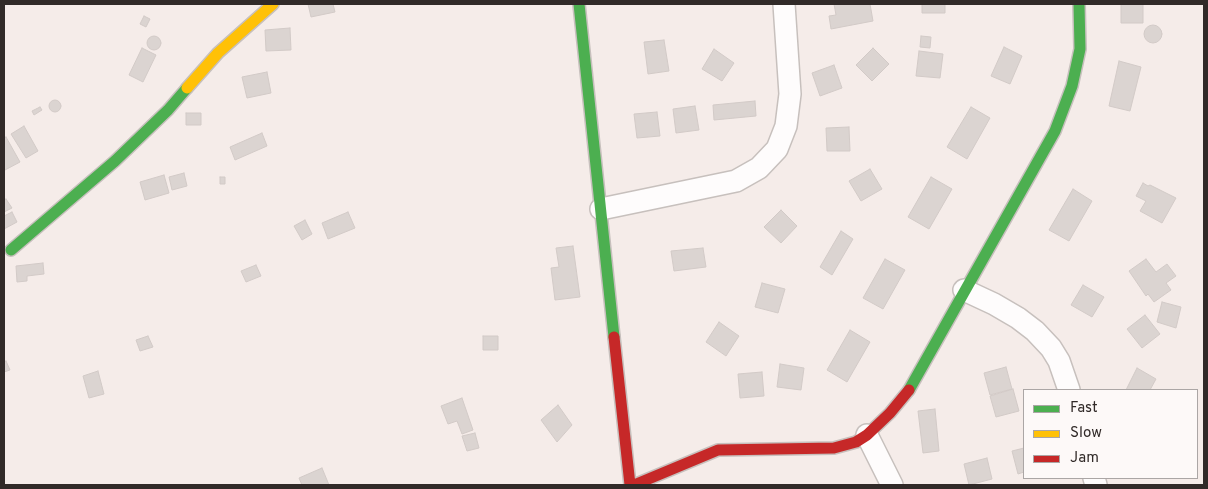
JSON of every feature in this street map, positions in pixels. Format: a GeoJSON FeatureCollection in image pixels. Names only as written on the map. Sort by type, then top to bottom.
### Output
{"type":"FeatureCollection","features":[{"type":"Feature","properties":{"kind":"street"},"geometry":{"type":"LineString","coordinates":[[11,250],[116,161],[168,110],[218,53],[273,4]]}},
{"type":"Feature","properties":{"kind":"street"},"geometry":{"type":"LineString","coordinates":[[579,4],[632,485],[718,450],[834,448],[856,442],[867,435],[890,414],[910,389],[1055,131],[1072,86],[1080,49],[1079,4]]}},
{"type":"Feature","properties":{"kind":"street"},"geometry":{"type":"LineString","coordinates":[[601,209],[736,181],[759,168],[776,149],[786,126],[790,94],[784,4]]}},
{"type":"Feature","properties":{"kind":"street"},"geometry":{"type":"LineString","coordinates":[[964,290],[994,304],[1018,318],[1036,332],[1051,348],[1059,361],[1069,389]]}},
{"type":"Feature","properties":{"kind":"street"},"geometry":{"type":"LineString","coordinates":[[867,435],[892,485]]}},
{"type":"Feature","properties":{"kind":"building"},"geometry":{"type":"Polygon","coordinates":[[[308,4],[333,4],[335,12],[311,17],[308,4]]]}},
{"type":"Feature","properties":{"kind":"building"},"geometry":{"type":"Polygon","coordinates":[[[834,4],[870,4],[873,21],[831,29],[829,16],[836,15],[834,4]]]}},
{"type":"Feature","properties":{"kind":"building"},"geometry":{"type":"Polygon","coordinates":[[[922,4],[945,4],[945,13],[922,13],[922,4]]]}},
{"type":"Feature","properties":{"kind":"building"},"geometry":{"type":"Polygon","coordinates":[[[1121,4],[1143,4],[1143,23],[1121,23],[1121,4]]]}},
{"type":"Feature","properties":{"kind":"building"},"geometry":{"type":"Polygon","coordinates":[[[144,16],[150,19],[146,27],[140,24],[144,16]]]}},
{"type":"Feature","properties":{"kind":"building"},"geometry":{"type":"Polygon","coordinates":[[[1149,25],[1157,25],[1162,30],[1160,41],[1149,43],[1144,38],[1144,30],[1149,25]]]}},
{"type":"Feature","properties":{"kind":"building"},"geometry":{"type":"Polygon","coordinates":[[[290,28],[291,50],[266,51],[265,30],[290,28]]]}},
{"type":"Feature","properties":{"kind":"building"},"geometry":{"type":"Polygon","coordinates":[[[154,36],[159,38],[161,43],[159,48],[154,50],[149,48],[147,43],[149,38],[154,36]]]}},
{"type":"Feature","properties":{"kind":"building"},"geometry":{"type":"Polygon","coordinates":[[[921,36],[931,37],[930,48],[920,47],[921,36]]]}},
{"type":"Feature","properties":{"kind":"building"},"geometry":{"type":"Polygon","coordinates":[[[664,40],[669,71],[648,74],[644,42],[664,40]]]}},
{"type":"Feature","properties":{"kind":"building"},"geometry":{"type":"Polygon","coordinates":[[[1004,47],[1022,56],[1010,84],[991,76],[1004,47]]]}},
{"type":"Feature","properties":{"kind":"building"},"geometry":{"type":"Polygon","coordinates":[[[142,48],[156,55],[143,82],[129,75],[142,48]]]}},
{"type":"Feature","properties":{"kind":"building"},"geometry":{"type":"Polygon","coordinates":[[[873,48],[889,64],[872,81],[856,65],[873,48]]]}},
{"type":"Feature","properties":{"kind":"building"},"geometry":{"type":"Polygon","coordinates":[[[714,49],[734,63],[722,81],[702,69],[714,49]]]}},
{"type":"Feature","properties":{"kind":"building"},"geometry":{"type":"Polygon","coordinates":[[[919,51],[943,54],[940,78],[916,76],[919,51]]]}},
{"type":"Feature","properties":{"kind":"building"},"geometry":{"type":"Polygon","coordinates":[[[1119,61],[1141,67],[1130,111],[1109,106],[1119,61]]]}},
{"type":"Feature","properties":{"kind":"building"},"geometry":{"type":"Polygon","coordinates":[[[834,65],[842,88],[820,96],[812,73],[834,65]]]}},
{"type":"Feature","properties":{"kind":"building"},"geometry":{"type":"Polygon","coordinates":[[[267,72],[271,93],[247,98],[242,77],[267,72]]]}},
{"type":"Feature","properties":{"kind":"building"},"geometry":{"type":"Polygon","coordinates":[[[57,100],[60,101],[60,111],[53,112],[50,111],[49,104],[50,101],[57,100]]]}},
{"type":"Feature","properties":{"kind":"building"},"geometry":{"type":"Polygon","coordinates":[[[755,101],[756,116],[714,120],[713,105],[755,101]]]}},
{"type":"Feature","properties":{"kind":"building"},"geometry":{"type":"Polygon","coordinates":[[[695,106],[699,130],[676,133],[673,109],[695,106]]]}},
{"type":"Feature","properties":{"kind":"building"},"geometry":{"type":"Polygon","coordinates":[[[40,107],[42,110],[34,115],[32,111],[40,107]]]}},
{"type":"Feature","properties":{"kind":"building"},"geometry":{"type":"Polygon","coordinates":[[[971,107],[990,118],[967,159],[947,147],[971,107]]]}},
{"type":"Feature","properties":{"kind":"building"},"geometry":{"type":"Polygon","coordinates":[[[657,112],[660,136],[637,138],[634,114],[657,112]]]}},
{"type":"Feature","properties":{"kind":"building"},"geometry":{"type":"Polygon","coordinates":[[[186,113],[201,113],[201,125],[186,125],[186,113]]]}},
{"type":"Feature","properties":{"kind":"building"},"geometry":{"type":"Polygon","coordinates":[[[24,126],[38,151],[26,158],[11,134],[24,126]]]}},
{"type":"Feature","properties":{"kind":"building"},"geometry":{"type":"Polygon","coordinates":[[[849,127],[850,151],[827,151],[826,128],[849,127]]]}},
{"type":"Feature","properties":{"kind":"building"},"geometry":{"type":"Polygon","coordinates":[[[262,133],[267,146],[235,160],[230,147],[262,133]]]}},
{"type":"Feature","properties":{"kind":"building"},"geometry":{"type":"Polygon","coordinates":[[[6,137],[20,162],[5,170],[4,138],[6,137]]]}},
{"type":"Feature","properties":{"kind":"building"},"geometry":{"type":"Polygon","coordinates":[[[870,169],[882,189],[861,201],[849,181],[870,169]]]}},
{"type":"Feature","properties":{"kind":"building"},"geometry":{"type":"Polygon","coordinates":[[[184,173],[187,186],[172,190],[169,177],[184,173]]]}},
{"type":"Feature","properties":{"kind":"building"},"geometry":{"type":"Polygon","coordinates":[[[164,175],[169,193],[145,200],[140,182],[164,175]]]}},
{"type":"Feature","properties":{"kind":"building"},"geometry":{"type":"Polygon","coordinates":[[[220,177],[225,177],[225,184],[220,184],[220,177]]]}},
{"type":"Feature","properties":{"kind":"building"},"geometry":{"type":"Polygon","coordinates":[[[931,177],[952,189],[929,229],[908,217],[931,177]]]}},
{"type":"Feature","properties":{"kind":"building"},"geometry":{"type":"Polygon","coordinates":[[[1143,183],[1176,198],[1162,223],[1140,211],[1146,201],[1136,196],[1143,183]]]}},
{"type":"Feature","properties":{"kind":"building"},"geometry":{"type":"Polygon","coordinates":[[[1073,189],[1092,201],[1069,241],[1049,230],[1073,189]]]}},
{"type":"Feature","properties":{"kind":"building"},"geometry":{"type":"Polygon","coordinates":[[[6,199],[12,208],[4,212],[4,200],[6,199]]]}},
{"type":"Feature","properties":{"kind":"building"},"geometry":{"type":"Polygon","coordinates":[[[781,210],[797,226],[781,243],[764,227],[781,210]]]}},
{"type":"Feature","properties":{"kind":"building"},"geometry":{"type":"Polygon","coordinates":[[[12,212],[17,222],[4,229],[4,216],[12,212]]]}},
{"type":"Feature","properties":{"kind":"building"},"geometry":{"type":"Polygon","coordinates":[[[348,212],[355,228],[328,239],[322,223],[348,212]]]}},
{"type":"Feature","properties":{"kind":"building"},"geometry":{"type":"Polygon","coordinates":[[[305,220],[312,234],[302,240],[294,226],[305,220]]]}},
{"type":"Feature","properties":{"kind":"building"},"geometry":{"type":"Polygon","coordinates":[[[841,231],[853,239],[832,275],[820,267],[841,231]]]}},
{"type":"Feature","properties":{"kind":"building"},"geometry":{"type":"Polygon","coordinates":[[[573,246],[580,297],[555,300],[551,268],[559,267],[556,248],[573,246]]]}},
{"type":"Feature","properties":{"kind":"building"},"geometry":{"type":"Polygon","coordinates":[[[703,248],[706,267],[674,271],[671,251],[703,248]]]}},
{"type":"Feature","properties":{"kind":"building"},"geometry":{"type":"Polygon","coordinates":[[[885,259],[905,270],[883,309],[863,298],[885,259]]]}},
{"type":"Feature","properties":{"kind":"building"},"geometry":{"type":"Polygon","coordinates":[[[1146,259],[1156,272],[1167,264],[1176,276],[1166,283],[1171,290],[1154,302],[1148,294],[1146,296],[1129,271],[1146,259]]]}},
{"type":"Feature","properties":{"kind":"building"},"geometry":{"type":"Polygon","coordinates":[[[43,263],[44,274],[27,276],[27,281],[17,282],[16,266],[43,263]]]}},
{"type":"Feature","properties":{"kind":"building"},"geometry":{"type":"Polygon","coordinates":[[[256,265],[261,276],[246,282],[241,271],[256,265]]]}},
{"type":"Feature","properties":{"kind":"building"},"geometry":{"type":"Polygon","coordinates":[[[762,283],[785,289],[778,313],[755,307],[762,283]]]}},
{"type":"Feature","properties":{"kind":"building"},"geometry":{"type":"Polygon","coordinates":[[[1083,285],[1104,297],[1092,317],[1071,305],[1083,285]]]}},
{"type":"Feature","properties":{"kind":"building"},"geometry":{"type":"Polygon","coordinates":[[[1162,302],[1181,307],[1176,328],[1157,322],[1162,302]]]}},
{"type":"Feature","properties":{"kind":"building"},"geometry":{"type":"Polygon","coordinates":[[[1145,315],[1160,334],[1142,348],[1127,329],[1145,315]]]}},
{"type":"Feature","properties":{"kind":"building"},"geometry":{"type":"Polygon","coordinates":[[[719,322],[739,336],[726,356],[706,342],[719,322]]]}},
{"type":"Feature","properties":{"kind":"building"},"geometry":{"type":"Polygon","coordinates":[[[850,330],[870,342],[847,382],[827,370],[850,330]]]}},
{"type":"Feature","properties":{"kind":"building"},"geometry":{"type":"Polygon","coordinates":[[[148,336],[153,347],[140,351],[136,340],[148,336]]]}},
{"type":"Feature","properties":{"kind":"building"},"geometry":{"type":"Polygon","coordinates":[[[483,336],[498,336],[498,350],[483,350],[483,336]]]}},
{"type":"Feature","properties":{"kind":"building"},"geometry":{"type":"Polygon","coordinates":[[[6,361],[10,370],[4,372],[4,362],[6,361]]]}},
{"type":"Feature","properties":{"kind":"building"},"geometry":{"type":"Polygon","coordinates":[[[780,364],[804,368],[801,390],[777,387],[780,364]]]}},
{"type":"Feature","properties":{"kind":"building"},"geometry":{"type":"Polygon","coordinates":[[[1006,367],[1012,389],[990,395],[984,373],[1006,367]]]}},
{"type":"Feature","properties":{"kind":"building"},"geometry":{"type":"Polygon","coordinates":[[[1137,368],[1156,379],[1151,389],[1126,389],[1137,368]]]}},
{"type":"Feature","properties":{"kind":"building"},"geometry":{"type":"Polygon","coordinates":[[[98,371],[104,394],[89,398],[83,376],[98,371]]]}},
{"type":"Feature","properties":{"kind":"building"},"geometry":{"type":"Polygon","coordinates":[[[762,372],[764,396],[740,398],[738,374],[762,372]]]}},
{"type":"Feature","properties":{"kind":"building"},"geometry":{"type":"Polygon","coordinates":[[[1013,389],[1019,411],[996,417],[990,396],[1013,389]]]}},
{"type":"Feature","properties":{"kind":"building"},"geometry":{"type":"Polygon","coordinates":[[[462,398],[473,430],[462,434],[457,421],[448,424],[441,406],[462,398]]]}},
{"type":"Feature","properties":{"kind":"building"},"geometry":{"type":"Polygon","coordinates":[[[558,405],[572,425],[557,442],[541,420],[558,405]]]}},
{"type":"Feature","properties":{"kind":"building"},"geometry":{"type":"Polygon","coordinates":[[[935,409],[939,451],[923,453],[918,411],[935,409]]]}},
{"type":"Feature","properties":{"kind":"building"},"geometry":{"type":"Polygon","coordinates":[[[475,433],[479,448],[467,451],[462,436],[475,433]]]}},
{"type":"Feature","properties":{"kind":"building"},"geometry":{"type":"Polygon","coordinates":[[[1023,448],[1023,472],[1018,474],[1012,451],[1023,448]]]}},
{"type":"Feature","properties":{"kind":"building"},"geometry":{"type":"Polygon","coordinates":[[[987,458],[992,479],[969,485],[964,464],[987,458]]]}},
{"type":"Feature","properties":{"kind":"building"},"geometry":{"type":"Polygon","coordinates":[[[322,468],[329,485],[302,485],[299,478],[322,468]]]}},
{"type":"Feature","properties":{"kind":"traffic: fast"},"geometry":{"type":"LineString","coordinates":[[579,4],[614,337]]}},
{"type":"Feature","properties":{"kind":"traffic: fast"},"geometry":{"type":"LineString","coordinates":[[909,390],[1055,131],[1072,86],[1080,49],[1079,4]]}},
{"type":"Feature","properties":{"kind":"traffic: fast"},"geometry":{"type":"LineString","coordinates":[[11,250],[115,161],[168,110],[187,88]]}},
{"type":"Feature","properties":{"kind":"traffic: slow"},"geometry":{"type":"LineString","coordinates":[[187,88],[218,53],[273,4]]}},
{"type":"Feature","properties":{"kind":"traffic: jam"},"geometry":{"type":"LineString","coordinates":[[614,337],[630,485]]}},
{"type":"Feature","properties":{"kind":"traffic: jam"},"geometry":{"type":"LineString","coordinates":[[634,485],[718,450],[834,448],[856,442],[867,435],[890,413],[909,390]]}}]}
